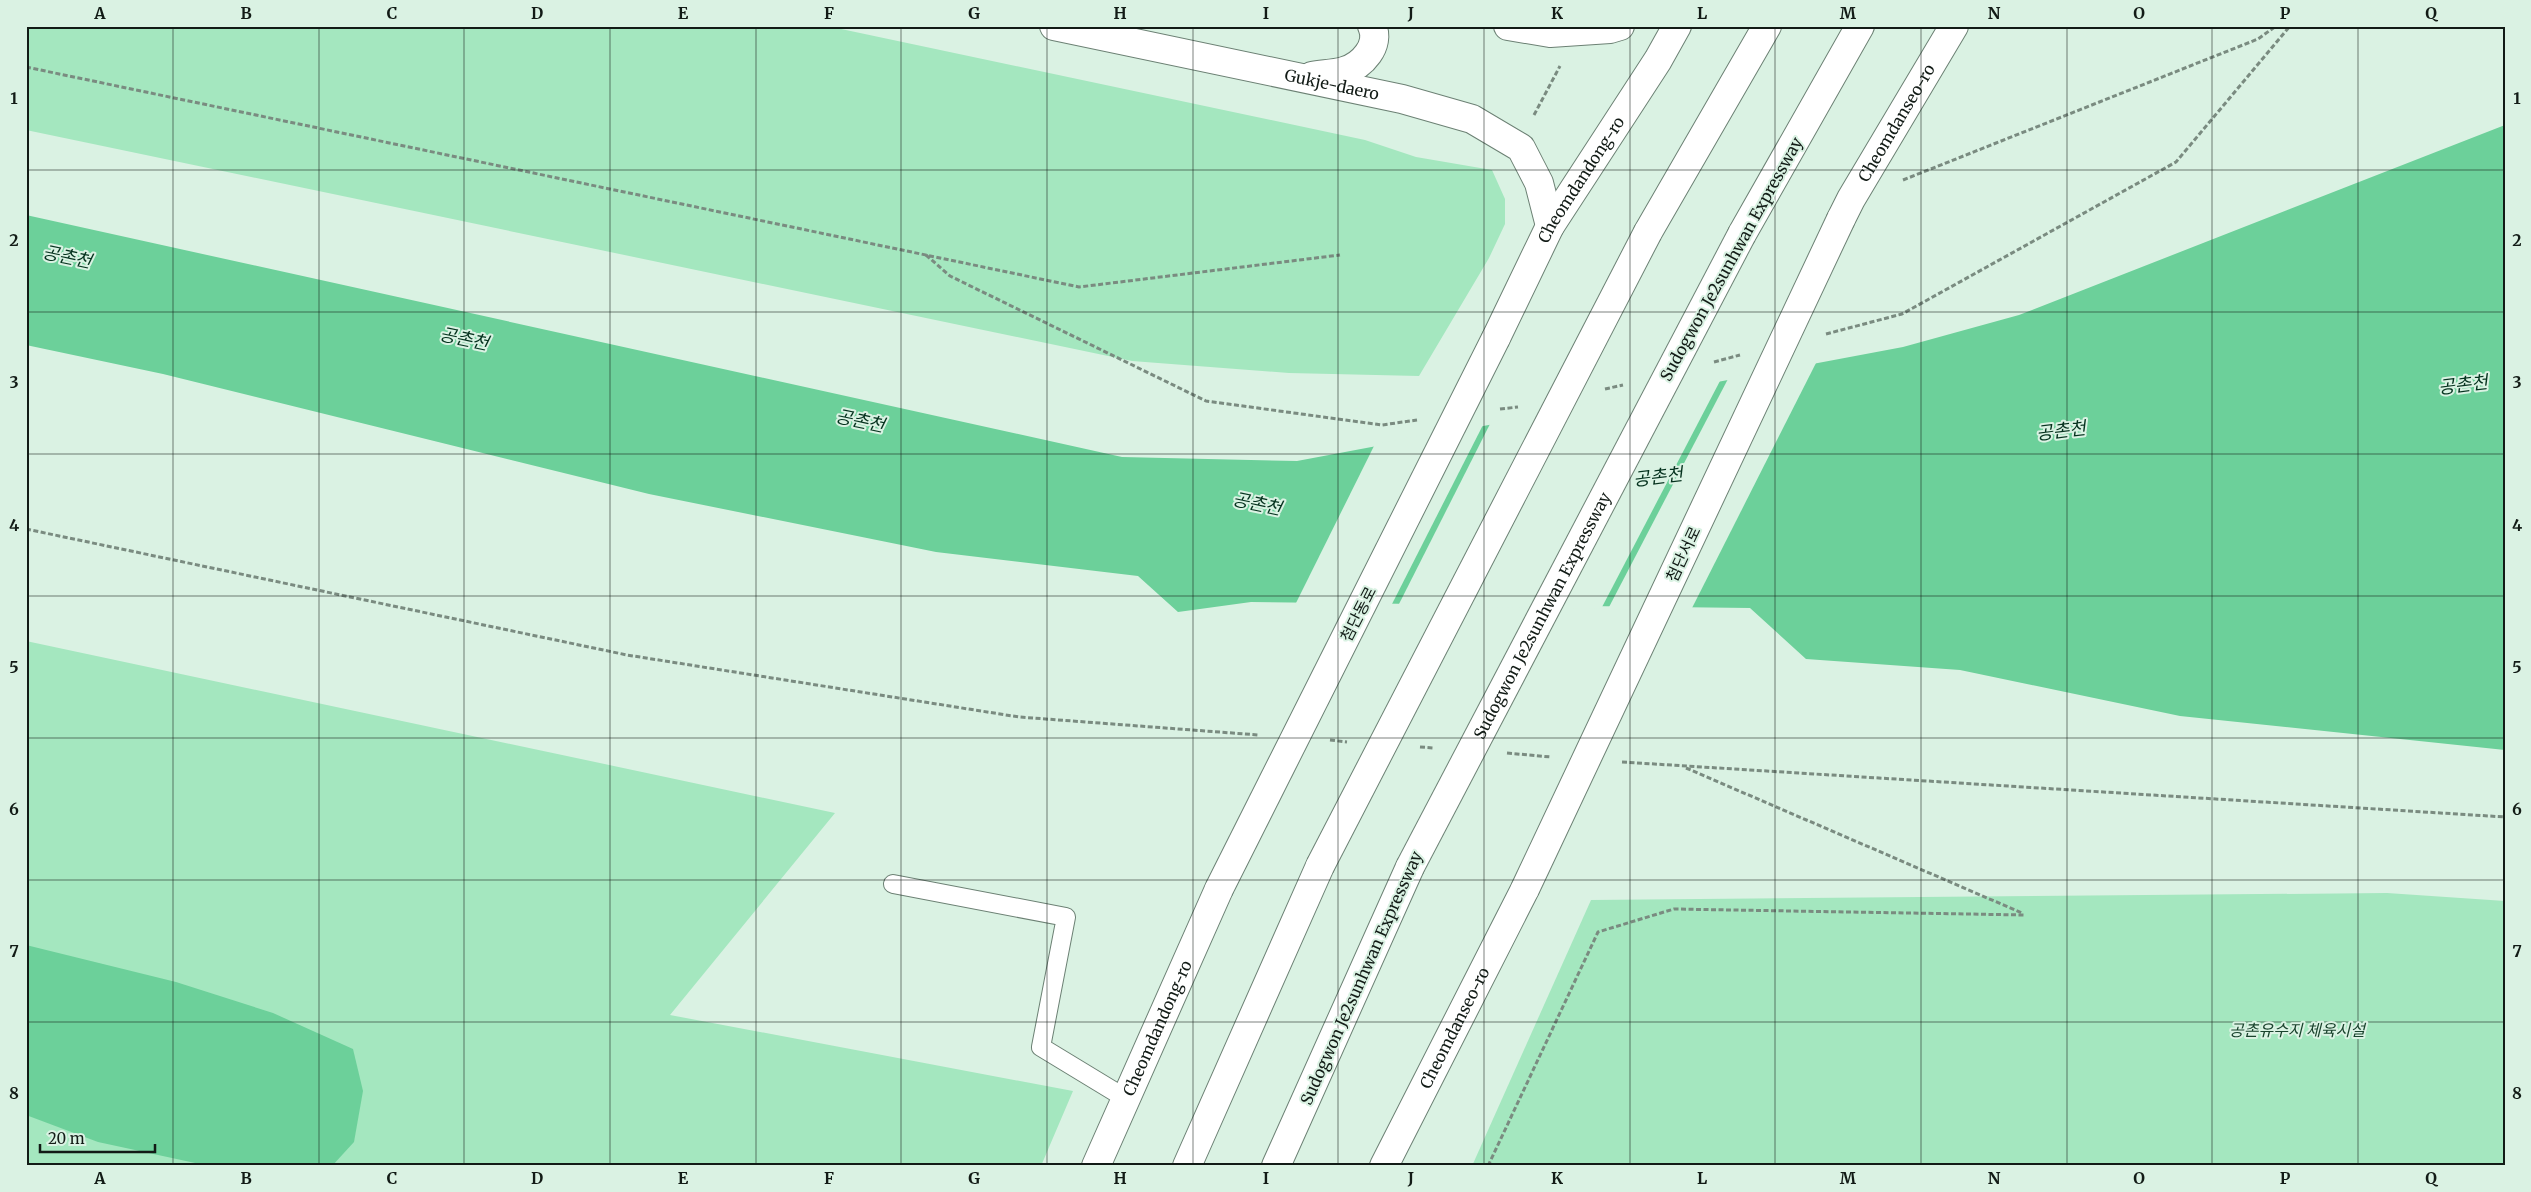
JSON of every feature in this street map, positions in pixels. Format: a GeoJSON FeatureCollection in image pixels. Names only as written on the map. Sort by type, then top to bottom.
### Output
{"type":"FeatureCollection","features":[{"type":"Feature","properties":{"kind":"main road","name":"Gukje-daero"},"geometry":{"type":"LineString","coordinates":[[1054,26],[1402,99],[1472,119],[1521,148],[1539,183],[1550,226]]}},
{"type":"Feature","properties":{"kind":"main road"},"geometry":{"type":"LineString","coordinates":[[1298,78],[1345,71],[1367,56],[1373,47],[1374,31],[1372,26]]}},
{"type":"Feature","properties":{"kind":"main road"},"geometry":{"type":"LineString","coordinates":[[1508,26],[1550,33],[1610,29],[1620,26]]}},
{"type":"Feature","properties":{"kind":"main road","name":"Cheomdandong-ro"},"geometry":{"type":"LineString","coordinates":[[1496,338],[1550,226],[1658,60],[1677,26]]}},
{"type":"Feature","properties":{"kind":"main road"},"geometry":{"type":"LineString","coordinates":[[1187,1166],[1320,866],[1648,232],[1767,26]]}},
{"type":"Feature","properties":{"kind":"main road","name":"Sudogwon Je2sunhwan Expressway"},"geometry":{"type":"LineString","coordinates":[[1276,1166],[1410,867],[1742,234],[1860,26]]}},
{"type":"Feature","properties":{"kind":"main road","name":"Cheomdanseo-ro"},"geometry":{"type":"LineString","coordinates":[[1846,209],[1954,26]]}},
{"type":"Feature","properties":{"kind":"main road","name":"첨단서로"},"geometry":{"type":"LineString","coordinates":[[1525,889],[1846,209]]}},
{"type":"Feature","properties":{"kind":"main road","name":"첨단동로"},"geometry":{"type":"LineString","coordinates":[[1219,889],[1496,338]]}},
{"type":"Feature","properties":{"kind":"main road","name":"Cheomdandong-ro"},"geometry":{"type":"LineString","coordinates":[[1096,1166],[1219,889]]}},
{"type":"Feature","properties":{"kind":"main road","name":"Cheomdanseo-ro"},"geometry":{"type":"LineString","coordinates":[[1384,1166],[1525,889]]}},
{"type":"Feature","properties":{"kind":"lane"},"geometry":{"type":"LineString","coordinates":[[893,884],[1066,917],[1041,1047],[1125,1098]]}},
{"type":"Feature","properties":{"kind":"path"},"geometry":{"type":"LineString","coordinates":[[1846,209],[1938,167],[2258,39],[2276,26]]}},
{"type":"Feature","properties":{"kind":"path"},"geometry":{"type":"LineString","coordinates":[[1529,123],[1562,63]]}},
{"type":"Feature","properties":{"kind":"path"},"geometry":{"type":"LineString","coordinates":[[26,67],[1079,287],[1340,255]]}},
{"type":"Feature","properties":{"kind":"path"},"geometry":{"type":"LineString","coordinates":[[926,255],[950,276]]}},
{"type":"Feature","properties":{"kind":"path"},"geometry":{"type":"LineString","coordinates":[[26,528],[627,655],[1019,717],[1266,736]]}},
{"type":"Feature","properties":{"kind":"path"},"geometry":{"type":"LineString","coordinates":[[1326,740],[1356,742]]}},
{"type":"Feature","properties":{"kind":"path"},"geometry":{"type":"LineString","coordinates":[[1415,747],[1435,748]]}},
{"type":"Feature","properties":{"kind":"path"},"geometry":{"type":"LineString","coordinates":[[1504,753],[1554,757]]}},
{"type":"Feature","properties":{"kind":"path"},"geometry":{"type":"LineString","coordinates":[[1613,761],[2505,817]]}},
{"type":"Feature","properties":{"kind":"path"},"geometry":{"type":"LineString","coordinates":[[1488,1166],[1598,932],[1674,910],[2025,915],[1682,766]]}},
{"type":"Feature","properties":{"kind":"green space"},"geometry":{"type":"Polygon","coordinates":[[[26,26],[827,26],[1365,140],[1416,157],[1492,170],[1505,199],[1505,224],[1489,258],[1419,376],[1289,373],[1132,361],[26,130],[26,26]]]}},
{"type":"Feature","properties":{"kind":"green space"},"geometry":{"type":"Polygon","coordinates":[[[26,641],[835,813],[670,1015],[1073,1091],[1041,1166],[26,1166],[26,641]]]}},
{"type":"Feature","properties":{"kind":"green space","name":"공촌유수지 체육시설"},"geometry":{"type":"Polygon","coordinates":[[[2387,893],[2505,901],[2505,1166],[1472,1166],[1591,900],[2387,893]]]}},
{"type":"Feature","properties":{"kind":"water","name":"공촌천"},"geometry":{"type":"Polygon","coordinates":[[[2505,125],[2505,750],[2180,716],[1960,670],[1806,659],[1750,608],[1251,602],[1178,612],[1138,576],[936,552],[649,494],[163,374],[26,345],[26,215],[1122,457],[1297,461],[1903,347],[2019,315],[2505,125]]]}},
{"type":"Feature","properties":{"kind":"water"},"geometry":{"type":"Polygon","coordinates":[[[26,945],[176,982],[273,1013],[353,1049],[363,1091],[354,1142],[332,1166],[209,1166],[98,1142],[26,1115],[26,945]]]}},
{"type":"Feature","properties":{"kind":"pier"},"geometry":{"type":"Polygon","coordinates":[[[1817,361],[1691,610],[1608,609],[1729,377],[1817,361]]]}},
{"type":"Feature","properties":{"kind":"pier"},"geometry":{"type":"Polygon","coordinates":[[[1721,379],[1601,609],[1398,606],[1491,422],[1721,379]]]}},
{"type":"Feature","properties":{"kind":"pier"},"geometry":{"type":"Polygon","coordinates":[[[1484,423],[1391,606],[1295,605],[1375,444],[1484,423]]]}}]}
